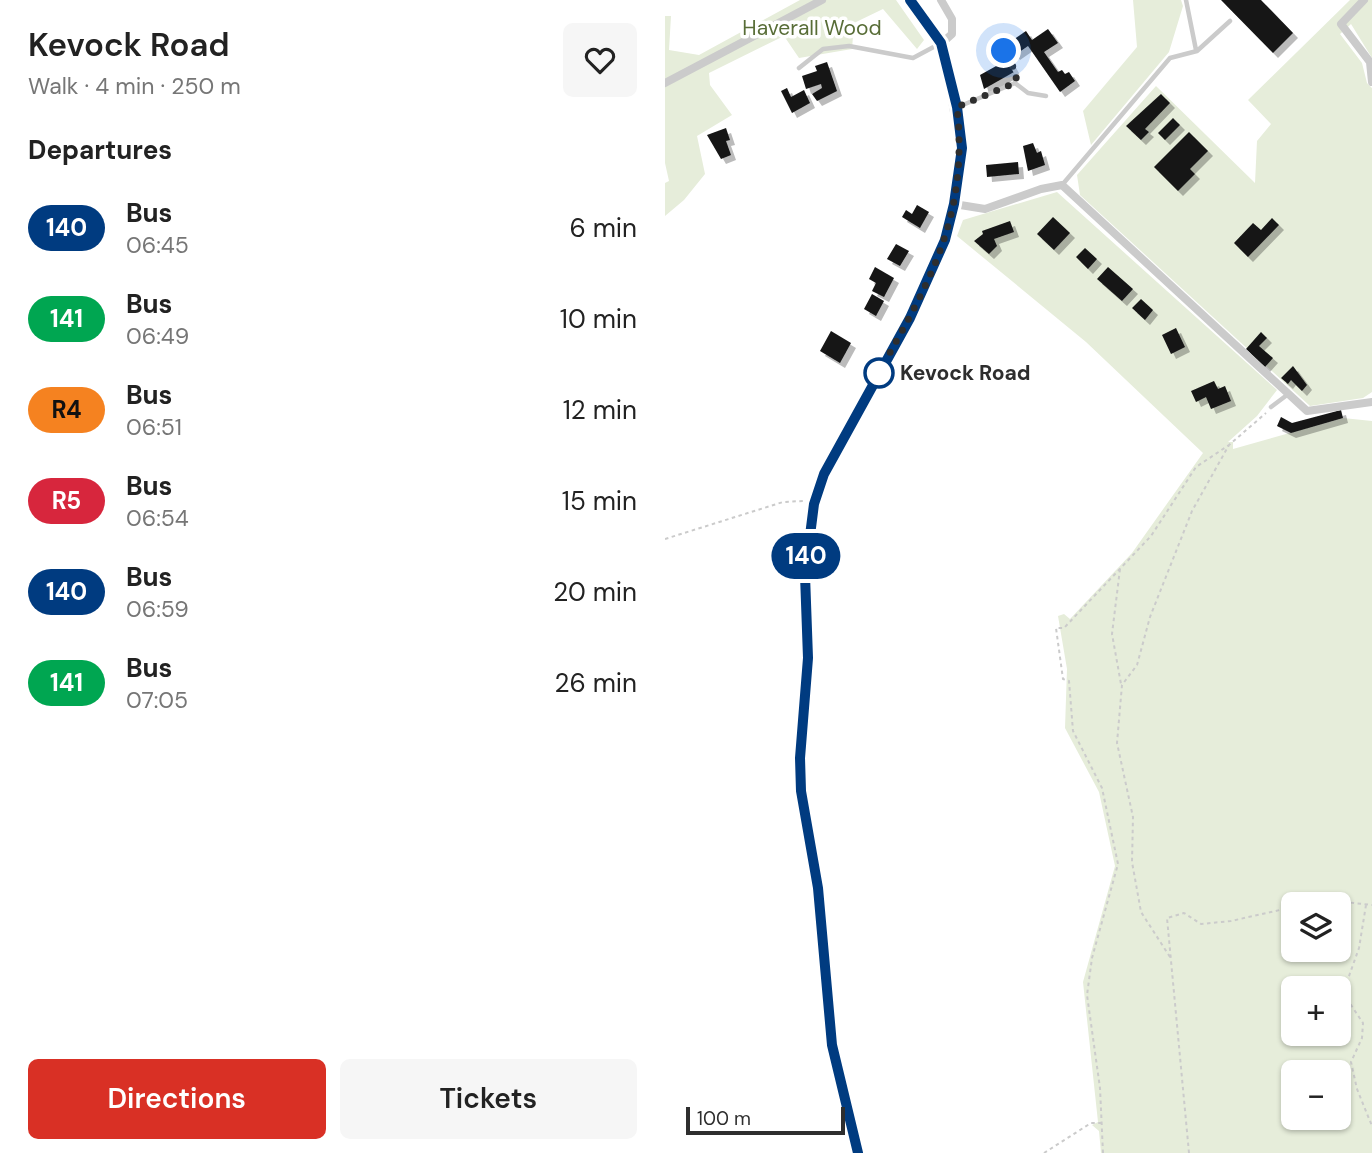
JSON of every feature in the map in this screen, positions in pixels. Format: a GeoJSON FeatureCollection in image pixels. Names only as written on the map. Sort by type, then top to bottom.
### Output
{"type":"FeatureCollection","features":[{"type":"Feature","properties":{"kind":"main road"},"geometry":{"type":"LineString","coordinates":[[858,1153],[832,1045],[818,888],[801,791],[800,758],[808,658],[805,575],[814,504],[837,447],[910,318],[933,269],[945,240],[954,204],[962,148],[957,107],[941,43],[910,0]]}},
{"type":"Feature","properties":{"kind":"street"},"geometry":{"type":"LineString","coordinates":[[665,83],[822,0]]}},
{"type":"Feature","properties":{"kind":"street"},"geometry":{"type":"LineString","coordinates":[[941,0],[952,19],[952,34],[941,43]]}},
{"type":"Feature","properties":{"kind":"street"},"geometry":{"type":"LineString","coordinates":[[1364,0],[1342,24],[1370,62],[1372,82]]}},
{"type":"Feature","properties":{"kind":"street"},"geometry":{"type":"LineString","coordinates":[[954,204],[985,209],[1041,189],[1062,185],[1307,411],[1372,402]]}},
{"type":"Feature","properties":{"kind":"lane"},"geometry":{"type":"LineString","coordinates":[[1186,0],[1194,25],[1196,51]]}},
{"type":"Feature","properties":{"kind":"lane"},"geometry":{"type":"LineString","coordinates":[[1062,185],[1170,58],[1196,51],[1230,21]]}},
{"type":"Feature","properties":{"kind":"lane"},"geometry":{"type":"LineString","coordinates":[[799,68],[823,49],[849,46],[913,58],[941,43]]}},
{"type":"Feature","properties":{"kind":"lane"},"geometry":{"type":"LineString","coordinates":[[1004,51],[1017,74],[1015,83]]}},
{"type":"Feature","properties":{"kind":"lane"},"geometry":{"type":"LineString","coordinates":[[957,107],[1015,83]]}},
{"type":"Feature","properties":{"kind":"lane"},"geometry":{"type":"LineString","coordinates":[[1015,83],[1028,93],[1046,96]]}},
{"type":"Feature","properties":{"kind":"lane"},"geometry":{"type":"LineString","coordinates":[[1271,407],[1287,395]]}},
{"type":"Feature","properties":{"kind":"path"},"geometry":{"type":"LineString","coordinates":[[1104,1153],[1087,995],[1092,958],[1118,864],[1102,788],[1073,731],[1069,681],[1063,679],[1056,628],[1064,628],[1151,536],[1196,467],[1264,417],[1271,407]]}},
{"type":"Feature","properties":{"kind":"path"},"geometry":{"type":"LineString","coordinates":[[1122,685],[1137,665],[1150,617],[1192,512],[1229,445]]}},
{"type":"Feature","properties":{"kind":"path"},"geometry":{"type":"LineString","coordinates":[[665,539],[783,502],[799,500],[814,504]]}},
{"type":"Feature","properties":{"kind":"path"},"geometry":{"type":"LineString","coordinates":[[1120,569],[1112,634],[1122,685],[1117,743],[1133,817],[1132,862],[1141,912],[1170,957]]}},
{"type":"Feature","properties":{"kind":"path"},"geometry":{"type":"LineString","coordinates":[[1351,903],[1372,905]]}},
{"type":"Feature","properties":{"kind":"path"},"geometry":{"type":"LineString","coordinates":[[1366,905],[1359,948],[1343,993],[1349,1006],[1363,1023],[1362,1038],[1351,1062],[1357,1090],[1372,1126]]}},
{"type":"Feature","properties":{"kind":"path"},"geometry":{"type":"LineString","coordinates":[[1189,1153],[1167,918],[1184,913],[1201,924],[1231,921],[1281,910]]}},
{"type":"Feature","properties":{"kind":"path"},"geometry":{"type":"LineString","coordinates":[[1044,1153],[1091,1123],[1101,1124]]}},
{"type":"Feature","properties":{"kind":"green space","name":"Haverall Wood"},"geometry":{"type":"Polygon","coordinates":[[[800,0],[896,0],[924,40],[917,49],[883,9],[854,23],[852,49],[799,58],[784,36],[709,73],[710,85],[732,115],[697,136],[705,174],[684,200],[665,216],[665,183],[669,181],[665,163],[665,16],[671,16],[669,50],[699,55],[800,0]]]}},
{"type":"Feature","properties":{"kind":"green space"},"geometry":{"type":"Polygon","coordinates":[[[1133,0],[1181,0],[1183,6],[1169,52],[1091,145],[1083,111],[1137,47],[1133,0]]]}},
{"type":"Feature","properties":{"kind":"green space"},"geometry":{"type":"Polygon","coordinates":[[[1350,0],[1372,0],[1372,58],[1351,24],[1340,34],[1362,63],[1367,83],[1372,88],[1372,392],[1363,398],[1310,406],[1080,195],[1077,175],[1156,86],[1255,183],[1257,141],[1271,124],[1248,100],[1350,0]]]}},
{"type":"Feature","properties":{"kind":"green space"},"geometry":{"type":"Polygon","coordinates":[[[1057,192],[1277,390],[1257,416],[1228,442],[1233,442],[1233,449],[1343,418],[1372,421],[1372,1153],[1101,1153],[1099,1131],[1092,1125],[1098,1122],[1083,982],[1115,866],[1099,792],[1065,728],[1067,669],[1058,616],[1064,614],[1070,619],[1132,553],[1203,453],[1086,342],[957,236],[963,220],[1057,192]]]}},
{"type":"Feature","properties":{"kind":"building"},"geometry":{"type":"Polygon","coordinates":[[[1221,0],[1261,0],[1293,33],[1273,53],[1221,0]]]}},
{"type":"Feature","properties":{"kind":"building"},"geometry":{"type":"Polygon","coordinates":[[[1048,29],[1058,43],[1044,52],[1058,72],[1069,72],[1075,81],[1060,92],[1028,46],[1015,55],[1007,44],[1026,31],[1032,40],[1048,29]]]}},
{"type":"Feature","properties":{"kind":"building"},"geometry":{"type":"Polygon","coordinates":[[[1007,60],[1014,72],[984,89],[980,75],[1007,60]]]}},
{"type":"Feature","properties":{"kind":"building"},"geometry":{"type":"Polygon","coordinates":[[[827,62],[837,91],[817,101],[812,94],[822,88],[821,84],[806,89],[802,76],[817,71],[815,66],[827,62]]]}},
{"type":"Feature","properties":{"kind":"building"},"geometry":{"type":"Polygon","coordinates":[[[787,88],[791,97],[804,90],[810,103],[792,113],[781,91],[787,88]]]}},
{"type":"Feature","properties":{"kind":"building"},"geometry":{"type":"Polygon","coordinates":[[[1161,94],[1170,103],[1145,129],[1149,132],[1141,140],[1126,126],[1161,94]]]}},
{"type":"Feature","properties":{"kind":"building"},"geometry":{"type":"Polygon","coordinates":[[[1173,118],[1180,125],[1165,140],[1158,133],[1173,118]]]}},
{"type":"Feature","properties":{"kind":"building"},"geometry":{"type":"Polygon","coordinates":[[[726,128],[730,140],[726,141],[731,155],[721,159],[707,135],[726,128]]]}},
{"type":"Feature","properties":{"kind":"building"},"geometry":{"type":"Polygon","coordinates":[[[1189,132],[1208,151],[1190,169],[1195,174],[1178,191],[1154,167],[1189,132]]]}},
{"type":"Feature","properties":{"kind":"building"},"geometry":{"type":"Polygon","coordinates":[[[1033,143],[1037,153],[1041,151],[1045,165],[1028,171],[1023,146],[1033,143]]]}},
{"type":"Feature","properties":{"kind":"building"},"geometry":{"type":"Polygon","coordinates":[[[1018,162],[1019,174],[987,177],[986,165],[1018,162]]]}},
{"type":"Feature","properties":{"kind":"building"},"geometry":{"type":"Polygon","coordinates":[[[917,205],[929,212],[920,228],[902,217],[906,210],[912,214],[917,205]]]}},
{"type":"Feature","properties":{"kind":"building"},"geometry":{"type":"Polygon","coordinates":[[[1053,217],[1070,233],[1054,250],[1037,234],[1053,217]]]}},
{"type":"Feature","properties":{"kind":"building"},"geometry":{"type":"Polygon","coordinates":[[[1272,218],[1279,225],[1248,257],[1234,243],[1253,223],[1261,230],[1272,218]]]}},
{"type":"Feature","properties":{"kind":"building"},"geometry":{"type":"Polygon","coordinates":[[[1010,221],[1014,232],[994,239],[997,246],[989,254],[974,241],[983,234],[982,231],[1010,221]]]}},
{"type":"Feature","properties":{"kind":"building"},"geometry":{"type":"Polygon","coordinates":[[[896,244],[909,251],[900,266],[887,259],[896,244]]]}},
{"type":"Feature","properties":{"kind":"building"},"geometry":{"type":"Polygon","coordinates":[[[1085,248],[1097,259],[1088,269],[1076,257],[1085,248]]]}},
{"type":"Feature","properties":{"kind":"building"},"geometry":{"type":"Polygon","coordinates":[[[875,267],[894,278],[884,297],[872,291],[876,283],[869,279],[875,267]]]}},
{"type":"Feature","properties":{"kind":"building"},"geometry":{"type":"Polygon","coordinates":[[[1108,267],[1133,289],[1122,301],[1097,279],[1108,267]]]}},
{"type":"Feature","properties":{"kind":"building"},"geometry":{"type":"Polygon","coordinates":[[[872,294],[884,301],[876,316],[864,309],[872,294]]]}},
{"type":"Feature","properties":{"kind":"building"},"geometry":{"type":"Polygon","coordinates":[[[1141,299],[1153,310],[1145,320],[1132,308],[1141,299]]]}},
{"type":"Feature","properties":{"kind":"building"},"geometry":{"type":"Polygon","coordinates":[[[1176,328],[1185,347],[1171,354],[1162,335],[1176,328]]]}},
{"type":"Feature","properties":{"kind":"building"},"geometry":{"type":"Polygon","coordinates":[[[831,331],[851,343],[840,363],[820,351],[831,331]]]}},
{"type":"Feature","properties":{"kind":"building"},"geometry":{"type":"Polygon","coordinates":[[[1261,332],[1267,338],[1259,346],[1273,358],[1265,367],[1246,349],[1261,332]]]}},
{"type":"Feature","properties":{"kind":"building"},"geometry":{"type":"Polygon","coordinates":[[[1293,366],[1307,385],[1302,391],[1291,380],[1288,384],[1281,378],[1293,366]]]}},
{"type":"Feature","properties":{"kind":"building"},"geometry":{"type":"Polygon","coordinates":[[[1214,381],[1218,389],[1225,386],[1231,401],[1211,409],[1206,397],[1196,402],[1191,391],[1214,381]]]}},
{"type":"Feature","properties":{"kind":"building"},"geometry":{"type":"Polygon","coordinates":[[[1341,410],[1343,418],[1291,433],[1277,426],[1281,417],[1292,423],[1341,410]]]}},
{"type":"Feature","properties":{"kind":"bus line","name":"140"},"geometry":{"type":"LineString","coordinates":[[858,1153],[832,1045],[818,888],[801,791],[800,758],[808,658],[805,575],[807,540],[814,504],[824,474],[910,318],[933,269],[945,240],[960,172],[962,148],[957,107],[941,43],[910,0]]}},
{"type":"Feature","properties":{"kind":"place","name":"Kevock Road"},"geometry":{"type":"Point","coordinates":[879,373]}},
{"type":"Feature","properties":{"kind":"route"},"geometry":{"type":"LineString","coordinates":[[879,373],[875,379],[910,318],[945,240],[960,172],[962,148],[957,107],[1015,83],[1017,74],[1004,51]]}}]}
